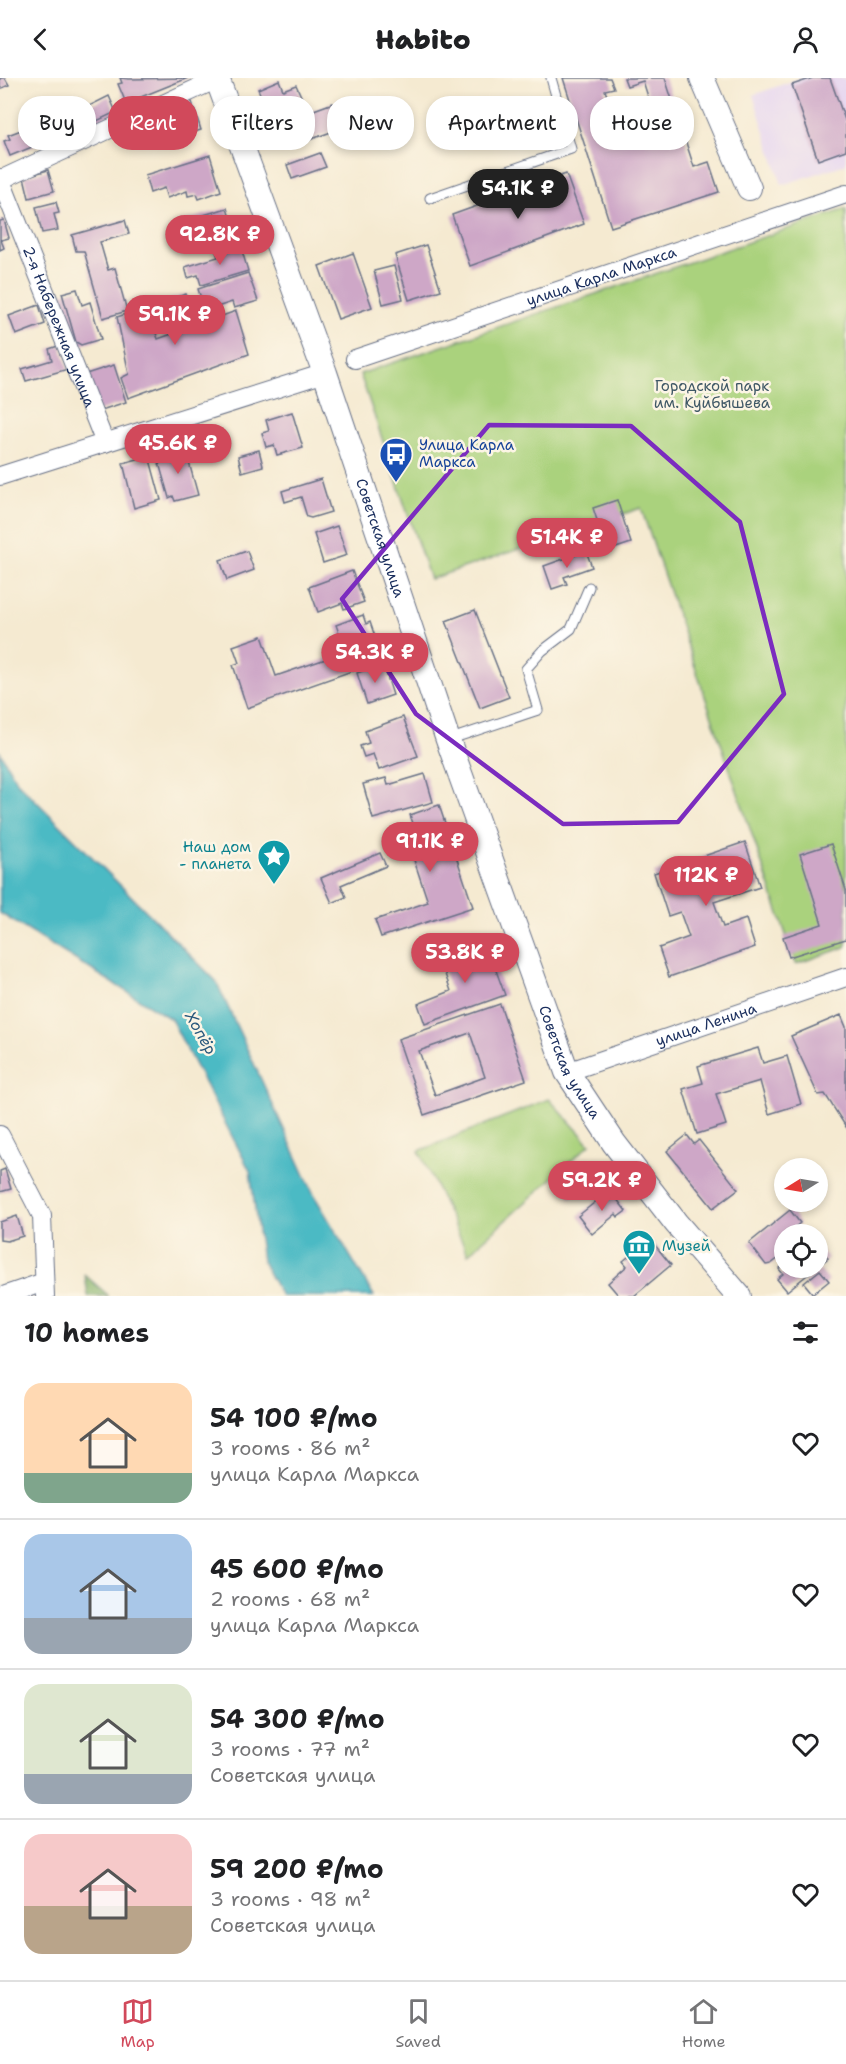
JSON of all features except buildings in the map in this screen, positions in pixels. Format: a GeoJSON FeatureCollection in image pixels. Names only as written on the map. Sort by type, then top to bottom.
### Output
{"type":"FeatureCollection","features":[{"type":"Feature","properties":{"kind":"street"},"geometry":{"type":"LineString","coordinates":[[702,78],[749,188]]}},
{"type":"Feature","properties":{"kind":"street"},"geometry":{"type":"LineString","coordinates":[[0,179],[217,79]]}},
{"type":"Feature","properties":{"kind":"street","name":"Советская улица"},"geometry":{"type":"LineString","coordinates":[[217,79],[325,374],[448,740],[567,1072],[614,1143],[676,1223],[739,1296]]}},
{"type":"Feature","properties":{"kind":"street","name":"2-я Набережная улица"},"geometry":{"type":"LineString","coordinates":[[0,179],[105,443]]}},
{"type":"Feature","properties":{"kind":"street","name":"улица Карла Маркса"},"geometry":{"type":"LineString","coordinates":[[355,359],[846,194]]}},
{"type":"Feature","properties":{"kind":"street"},"geometry":{"type":"LineString","coordinates":[[0,476],[325,374]]}},
{"type":"Feature","properties":{"kind":"street","name":"улица Ленина"},"geometry":{"type":"LineString","coordinates":[[567,1072],[846,977]]}},
{"type":"Feature","properties":{"kind":"street"},"geometry":{"type":"LineString","coordinates":[[0,1135],[42,1216],[45,1289],[3,1296]]}},
{"type":"Feature","properties":{"kind":"lane"},"geometry":{"type":"LineString","coordinates":[[430,198],[571,149],[551,78]]}},
{"type":"Feature","properties":{"kind":"lane"},"geometry":{"type":"LineString","coordinates":[[448,740],[538,710],[526,669],[542,651],[571,629],[589,587]]}},
{"type":"Feature","properties":{"kind":"highlighted area"},"geometry":{"type":"Polygon","coordinates":[[[489,425],[631,426],[740,522],[784,694],[678,822],[563,824],[416,714],[342,599],[489,425]]]}},
{"type":"Feature","properties":{"kind":"shaded area"},"geometry":{"type":"Polygon","coordinates":[[[801,78],[846,78],[846,164],[782,185],[753,95],[801,78]]]}},
{"type":"Feature","properties":{"kind":"green space","name":"Городской парк им. Куйбышева"},"geometry":{"type":"Polygon","coordinates":[[[846,209],[846,947],[796,964],[641,508],[430,579],[360,374],[846,209]]]}},
{"type":"Feature","properties":{"kind":"green space"},"geometry":{"type":"Polygon","coordinates":[[[549,1099],[590,1144],[468,1254],[419,1151],[549,1099]]]}},
{"type":"Feature","properties":{"kind":"green space"},"geometry":{"type":"Polygon","coordinates":[[[85,1275],[108,1295],[108,1296],[88,1296],[85,1275]]]}},
{"type":"Feature","properties":{"kind":"water","name":"Хопёр"},"geometry":{"type":"Polygon","coordinates":[[[0,752],[17,782],[216,981],[315,1197],[374,1296],[281,1296],[262,1261],[250,1171],[171,1019],[0,913],[0,752]]]}},
{"type":"Feature","properties":{"kind":"place","name":"Улица Карла Маркса"},"geometry":{"type":"Point","coordinates":[396,483]}},
{"type":"Feature","properties":{"kind":"place","name":"Наш дом - планета"},"geometry":{"type":"Point","coordinates":[274,885]}},
{"type":"Feature","properties":{"kind":"place","name":"Музей"},"geometry":{"type":"Point","coordinates":[639,1275]}}]}
